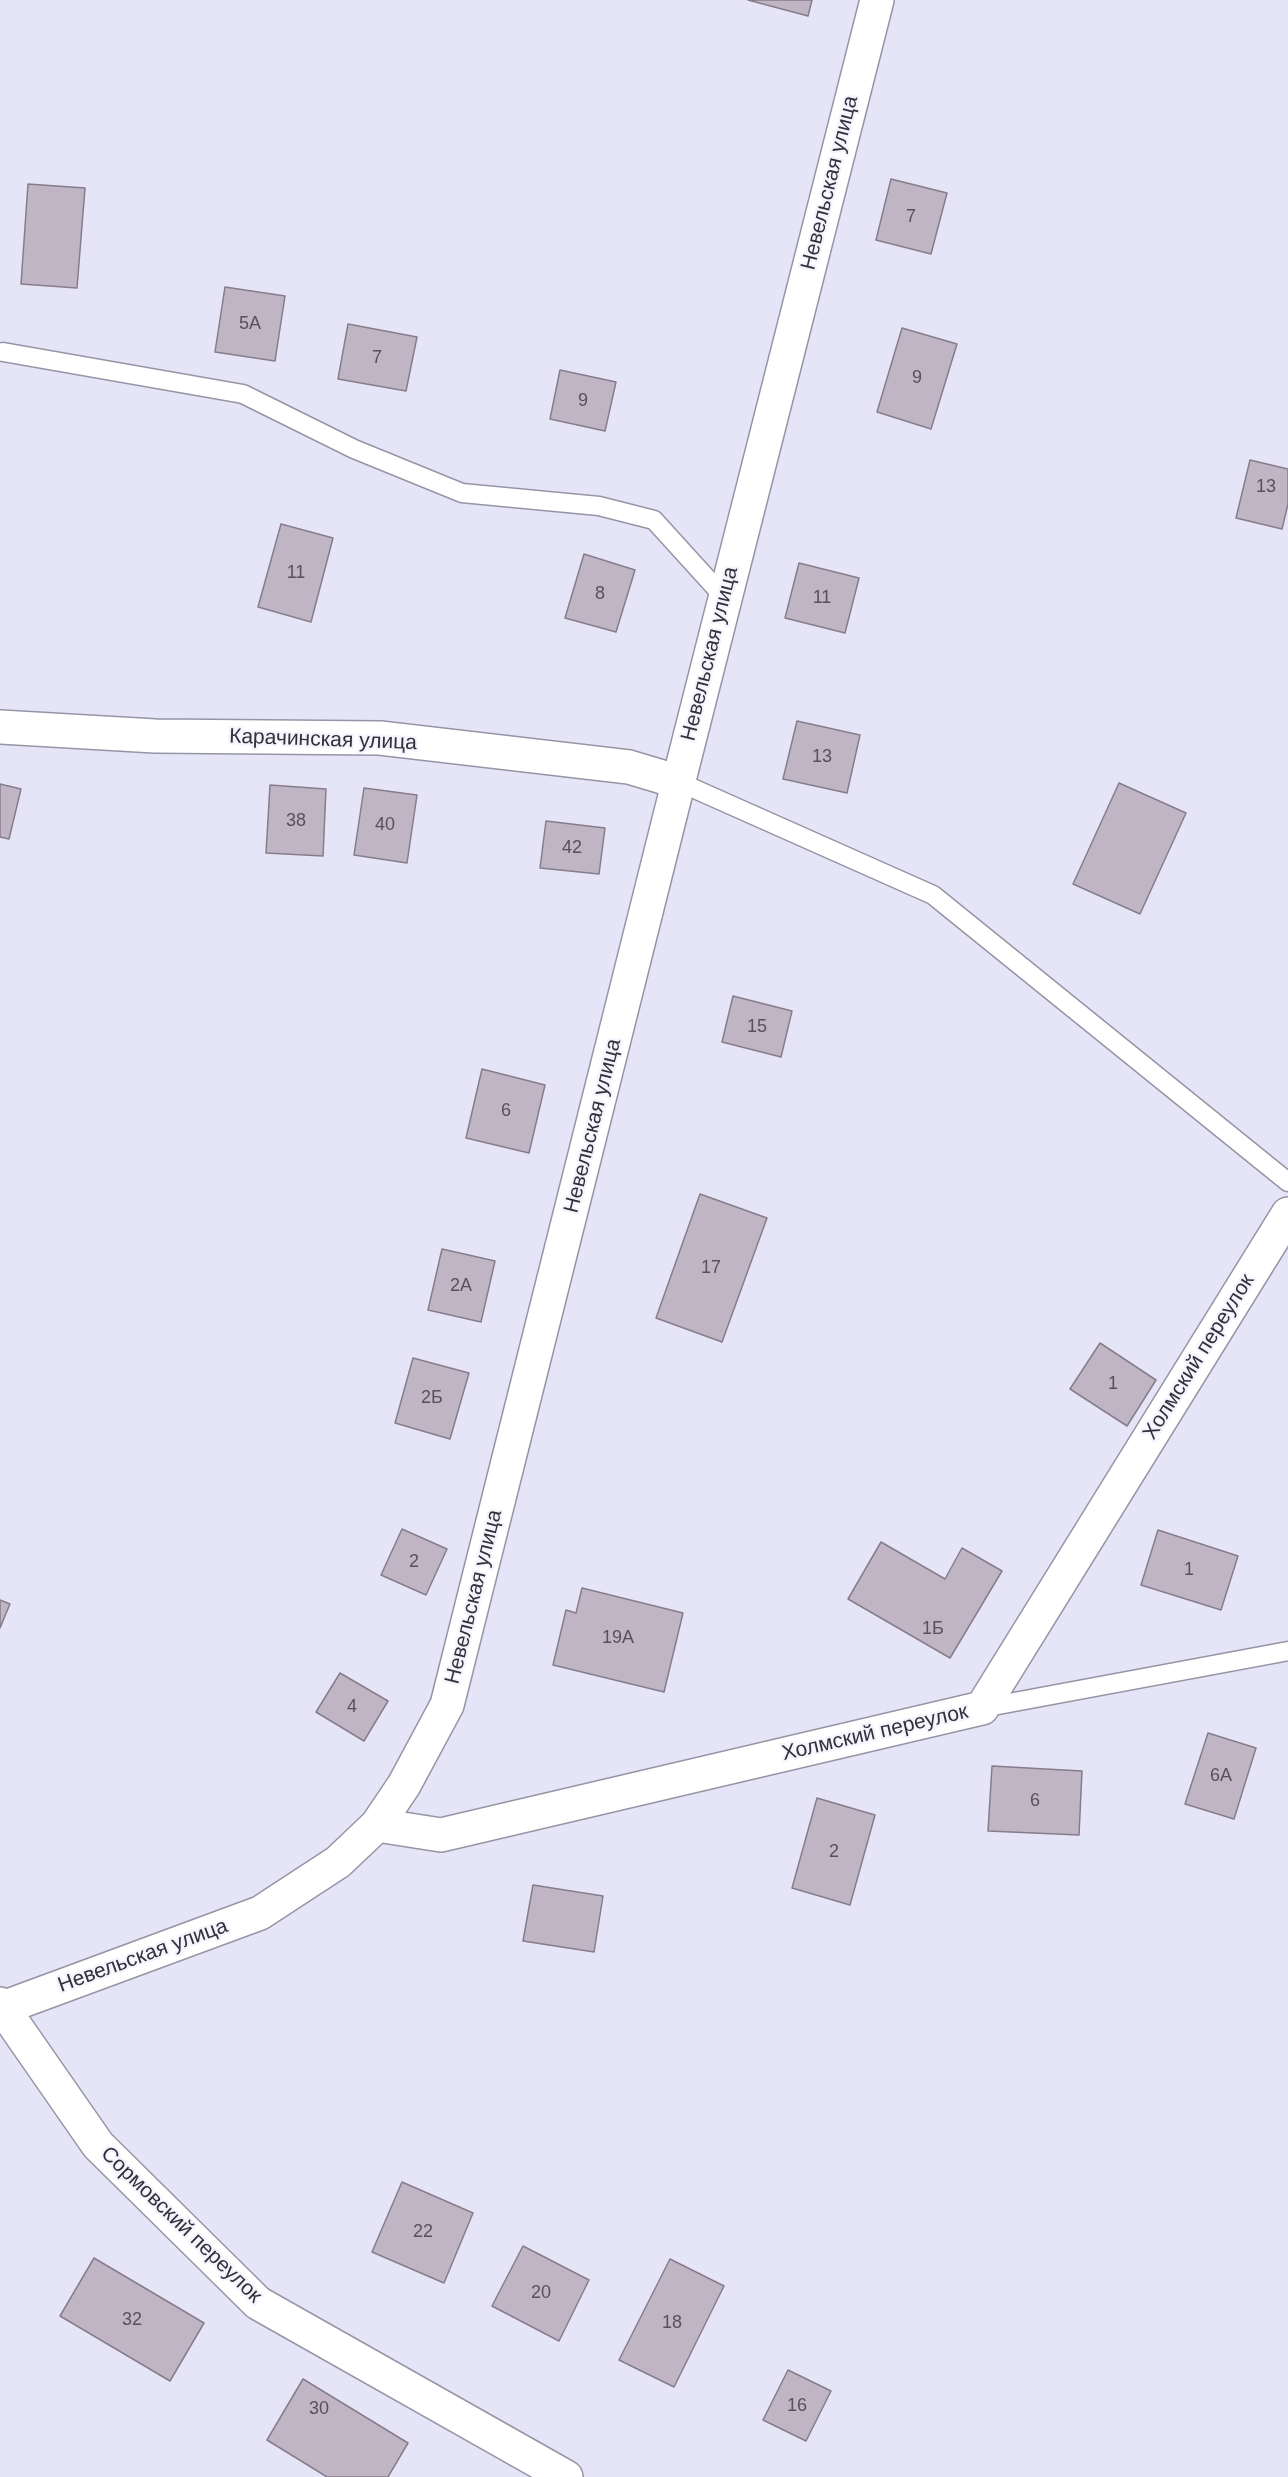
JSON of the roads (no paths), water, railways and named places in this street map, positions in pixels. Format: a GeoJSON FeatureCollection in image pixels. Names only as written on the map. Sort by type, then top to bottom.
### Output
{"type":"FeatureCollection","features":[{"type":"Feature","properties":{"kind":"street","name":"Невельская улица"},"geometry":{"type":"LineString","coordinates":[[1,2007],[260,1913],[338,1862],[377,1826],[404,1785],[447,1705],[679,782],[723,596],[877,0]]}},
{"type":"Feature","properties":{"kind":"street","name":"Карачинская улица"},"geometry":{"type":"LineString","coordinates":[[0,727],[155,736],[380,738],[629,767],[679,782]]}},
{"type":"Feature","properties":{"kind":"street","name":"Холмский переулок"},"geometry":{"type":"LineString","coordinates":[[377,1826],[441,1835],[982,1708],[1288,1214]]}},
{"type":"Feature","properties":{"kind":"street","name":"Сормовский переулок"},"geometry":{"type":"LineString","coordinates":[[1,2007],[98,2145],[258,2303],[566,2477]]}},
{"type":"Feature","properties":{"kind":"lane"},"geometry":{"type":"LineString","coordinates":[[3,352],[243,394],[354,449],[462,493],[599,506],[654,520],[723,596]]}},
{"type":"Feature","properties":{"kind":"lane"},"geometry":{"type":"LineString","coordinates":[[679,782],[933,895],[1288,1182]]}},
{"type":"Feature","properties":{"kind":"lane"},"geometry":{"type":"LineString","coordinates":[[982,1708],[1288,1651]]}}]}
